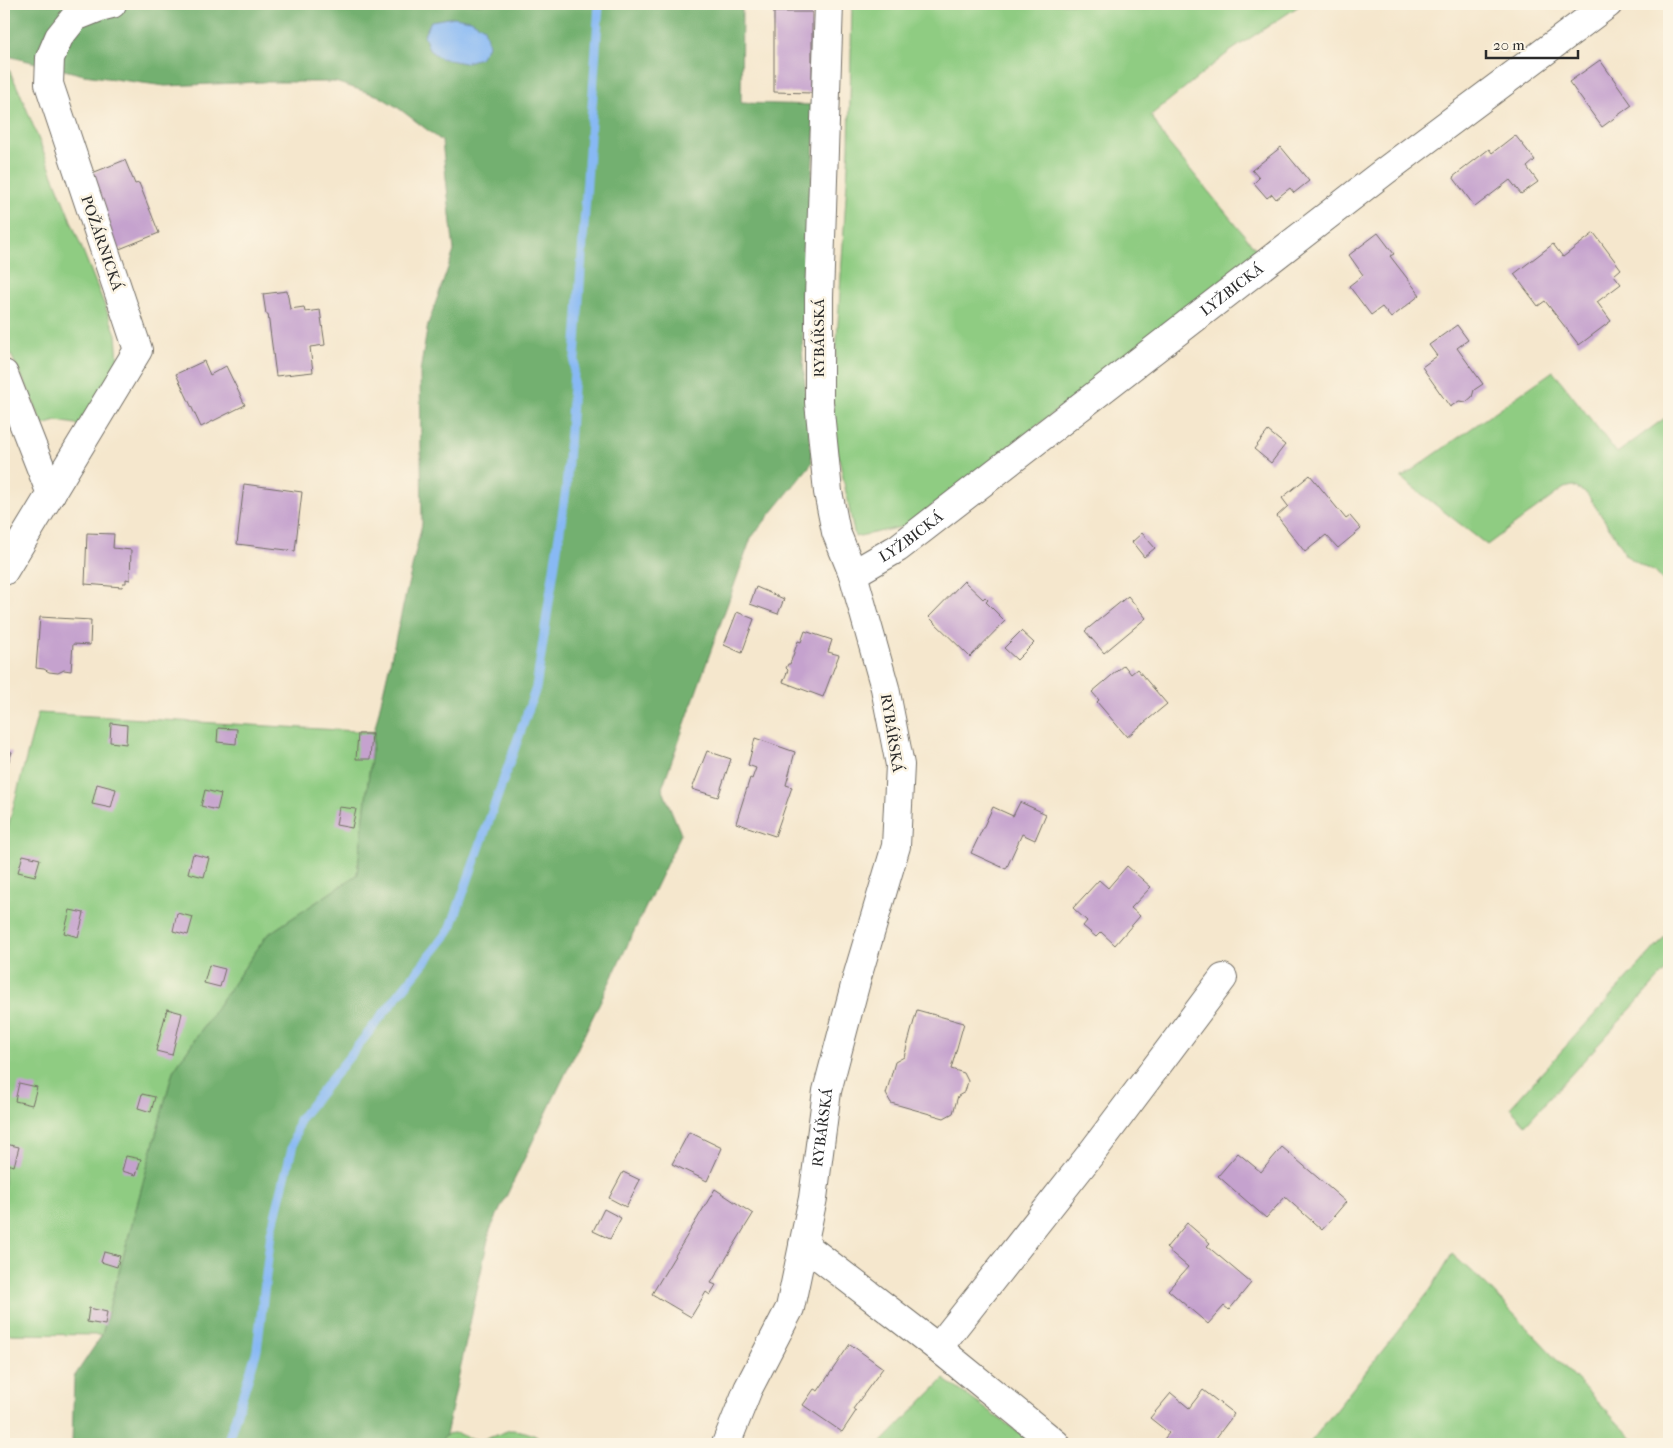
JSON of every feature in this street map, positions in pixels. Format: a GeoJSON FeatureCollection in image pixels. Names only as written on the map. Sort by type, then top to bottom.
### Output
{"type":"FeatureCollection","features":[{"type":"Feature","properties":{"kind":"street","name":"POŽÁRNICKÁ"},"geometry":{"type":"LineString","coordinates":[[4,571],[138,350],[49,84],[50,58],[59,37],[76,17],[100,6],[112,4]]}},
{"type":"Feature","properties":{"kind":"street","name":"RYBÁŘSKÁ"},"geometry":{"type":"LineString","coordinates":[[726,1444],[748,1389],[790,1308],[813,1198],[827,1091],[858,974],[896,846],[900,765],[885,688],[853,574],[836,532],[828,492],[819,402],[819,297],[829,4]]}},
{"type":"Feature","properties":{"kind":"street","name":"LYŽBICKÁ"},"geometry":{"type":"LineString","coordinates":[[853,574],[898,548],[1385,171],[1608,4]]}},
{"type":"Feature","properties":{"kind":"street"},"geometry":{"type":"LineString","coordinates":[[4,374],[51,494]]}},
{"type":"Feature","properties":{"kind":"street"},"geometry":{"type":"LineString","coordinates":[[938,1348],[1090,1155],[1223,978]]}},
{"type":"Feature","properties":{"kind":"street"},"geometry":{"type":"LineString","coordinates":[[803,1244],[938,1348],[1056,1444]]}},
{"type":"Feature","properties":{"kind":"green space"},"geometry":{"type":"Polygon","coordinates":[[[4,4],[742,4],[741,103],[816,105],[802,350],[812,463],[751,538],[662,788],[681,834],[490,1230],[446,1435],[439,1444],[72,1444],[74,1377],[102,1335],[173,1071],[267,935],[357,875],[374,732],[422,524],[420,372],[428,324],[454,251],[442,141],[397,107],[379,96],[335,82],[261,82],[165,86],[84,75],[4,55],[4,4]]]}},
{"type":"Feature","properties":{"kind":"green space"},"geometry":{"type":"Polygon","coordinates":[[[852,4],[1302,4],[1229,52],[1151,115],[1165,139],[1260,254],[906,526],[855,537],[833,428],[849,149],[852,4]]]}},
{"type":"Feature","properties":{"kind":"green space"},"geometry":{"type":"Polygon","coordinates":[[[4,59],[21,95],[116,334],[118,362],[88,436],[76,424],[57,421],[43,425],[29,391],[4,341],[4,59]]]}},
{"type":"Feature","properties":{"kind":"green space"},"geometry":{"type":"Polygon","coordinates":[[[1553,371],[1617,453],[1669,415],[1669,587],[1655,572],[1625,555],[1621,545],[1587,494],[1573,486],[1564,488],[1487,545],[1401,478],[1553,371]]]}},
{"type":"Feature","properties":{"kind":"green space"},"geometry":{"type":"Polygon","coordinates":[[[38,713],[374,732],[357,875],[267,935],[173,1071],[102,1335],[4,1334],[4,842],[38,713]]]}},
{"type":"Feature","properties":{"kind":"green space"},"geometry":{"type":"Polygon","coordinates":[[[1669,932],[1669,967],[1525,1125],[1510,1108],[1669,932]]]}},
{"type":"Feature","properties":{"kind":"green space"},"geometry":{"type":"Polygon","coordinates":[[[1452,1254],[1486,1285],[1638,1444],[1309,1444],[1431,1289],[1452,1254]]]}},
{"type":"Feature","properties":{"kind":"green space"},"geometry":{"type":"Polygon","coordinates":[[[944,1379],[1035,1444],[880,1444],[944,1379]]]}},
{"type":"Feature","properties":{"kind":"green space"},"geometry":{"type":"Polygon","coordinates":[[[510,1430],[529,1433],[546,1444],[439,1444],[449,1434],[453,1433],[481,1440],[510,1430]]]}},
{"type":"Feature","properties":{"kind":"water"},"geometry":{"type":"Polygon","coordinates":[[[454,17],[471,20],[484,28],[489,45],[480,58],[464,63],[440,58],[429,50],[424,35],[431,21],[454,17]]]}},
{"type":"Feature","properties":{"kind":"building"},"geometry":{"type":"Polygon","coordinates":[[[774,12],[812,12],[812,93],[774,92],[774,12]]]}},
{"type":"Feature","properties":{"kind":"building"},"geometry":{"type":"Polygon","coordinates":[[[1600,60],[1632,105],[1602,127],[1569,82],[1600,60]]]}},
{"type":"Feature","properties":{"kind":"building"},"geometry":{"type":"Polygon","coordinates":[[[1515,135],[1535,160],[1527,167],[1538,182],[1521,194],[1510,180],[1475,207],[1453,177],[1489,149],[1492,153],[1515,135]]]}},
{"type":"Feature","properties":{"kind":"building"},"geometry":{"type":"Polygon","coordinates":[[[1281,147],[1309,181],[1294,193],[1290,188],[1276,199],[1272,194],[1267,198],[1254,183],[1259,178],[1252,170],[1281,147]]]}},
{"type":"Feature","properties":{"kind":"building"},"geometry":{"type":"Polygon","coordinates":[[[125,160],[135,184],[139,183],[159,233],[117,250],[82,177],[125,160]]]}},
{"type":"Feature","properties":{"kind":"building"},"geometry":{"type":"Polygon","coordinates":[[[1378,233],[1394,254],[1390,256],[1420,295],[1391,318],[1382,307],[1371,315],[1349,286],[1363,275],[1349,255],[1378,233]]]}},
{"type":"Feature","properties":{"kind":"building"},"geometry":{"type":"Polygon","coordinates":[[[1594,233],[1621,269],[1614,275],[1621,284],[1597,302],[1611,321],[1579,345],[1545,301],[1538,306],[1514,274],[1553,244],[1563,257],[1594,233]]]}},
{"type":"Feature","properties":{"kind":"building"},"geometry":{"type":"Polygon","coordinates":[[[287,291],[290,309],[304,307],[305,312],[320,310],[325,345],[310,347],[313,372],[276,376],[268,314],[266,314],[263,294],[287,291]]]}},
{"type":"Feature","properties":{"kind":"building"},"geometry":{"type":"Polygon","coordinates":[[[1457,325],[1468,340],[1457,348],[1483,384],[1474,390],[1472,397],[1466,402],[1459,401],[1450,407],[1422,367],[1437,356],[1429,345],[1457,325]]]}},
{"type":"Feature","properties":{"kind":"building"},"geometry":{"type":"Polygon","coordinates":[[[204,361],[210,375],[226,366],[245,405],[201,427],[176,374],[204,361]]]}},
{"type":"Feature","properties":{"kind":"building"},"geometry":{"type":"Polygon","coordinates":[[[1268,431],[1285,445],[1271,463],[1254,449],[1268,431]]]}},
{"type":"Feature","properties":{"kind":"building"},"geometry":{"type":"Polygon","coordinates":[[[1310,475],[1346,519],[1350,516],[1361,529],[1338,548],[1326,535],[1305,552],[1277,516],[1288,506],[1282,498],[1310,475]]]}},
{"type":"Feature","properties":{"kind":"building"},"geometry":{"type":"Polygon","coordinates":[[[244,484],[302,492],[295,551],[237,544],[244,484]]]}},
{"type":"Feature","properties":{"kind":"building"},"geometry":{"type":"Polygon","coordinates":[[[87,533],[114,534],[113,548],[131,550],[130,580],[126,579],[126,583],[123,583],[122,587],[85,584],[87,533]]]}},
{"type":"Feature","properties":{"kind":"building"},"geometry":{"type":"Polygon","coordinates":[[[1142,533],[1155,548],[1144,557],[1132,542],[1142,533]]]}},
{"type":"Feature","properties":{"kind":"building"},"geometry":{"type":"Polygon","coordinates":[[[964,581],[983,599],[985,597],[988,600],[986,602],[1005,621],[970,657],[929,617],[964,581]]]}},
{"type":"Feature","properties":{"kind":"building"},"geometry":{"type":"Polygon","coordinates":[[[756,587],[784,599],[778,614],[750,604],[756,587]]]}},
{"type":"Feature","properties":{"kind":"building"},"geometry":{"type":"Polygon","coordinates":[[[1128,596],[1146,618],[1104,653],[1085,631],[1128,596]]]}},
{"type":"Feature","properties":{"kind":"building"},"geometry":{"type":"Polygon","coordinates":[[[737,612],[754,619],[742,653],[724,645],[737,612]]]}},
{"type":"Feature","properties":{"kind":"building"},"geometry":{"type":"Polygon","coordinates":[[[40,617],[91,620],[90,645],[73,644],[71,671],[64,670],[58,673],[36,668],[40,617]]]}},
{"type":"Feature","properties":{"kind":"building"},"geometry":{"type":"Polygon","coordinates":[[[805,631],[832,640],[828,652],[839,655],[823,697],[783,682],[788,670],[786,668],[790,664],[798,641],[801,642],[805,631]]]}},
{"type":"Feature","properties":{"kind":"building"},"geometry":{"type":"Polygon","coordinates":[[[1021,631],[1034,643],[1017,660],[1004,648],[1021,631]]]}},
{"type":"Feature","properties":{"kind":"building"},"geometry":{"type":"Polygon","coordinates":[[[1124,665],[1131,674],[1137,669],[1167,704],[1127,737],[1097,702],[1099,700],[1092,692],[1124,665]]]}},
{"type":"Feature","properties":{"kind":"building"},"geometry":{"type":"Polygon","coordinates":[[[111,723],[127,725],[126,744],[110,742],[111,723]]]}},
{"type":"Feature","properties":{"kind":"building"},"geometry":{"type":"Polygon","coordinates":[[[218,728],[237,729],[236,744],[217,742],[218,728]]]}},
{"type":"Feature","properties":{"kind":"building"},"geometry":{"type":"Polygon","coordinates":[[[358,734],[372,734],[370,759],[356,759],[358,734]]]}},
{"type":"Feature","properties":{"kind":"building"},"geometry":{"type":"Polygon","coordinates":[[[755,738],[795,752],[786,785],[792,787],[775,836],[736,823],[750,778],[752,779],[756,768],[748,765],[755,738]]]}},
{"type":"Feature","properties":{"kind":"building"},"geometry":{"type":"Polygon","coordinates":[[[4,750],[12,752],[4,775],[4,750]]]}},
{"type":"Feature","properties":{"kind":"building"},"geometry":{"type":"Polygon","coordinates":[[[707,751],[731,759],[718,797],[692,789],[707,751]]]}},
{"type":"Feature","properties":{"kind":"building"},"geometry":{"type":"Polygon","coordinates":[[[97,784],[116,789],[111,808],[92,804],[97,784]]]}},
{"type":"Feature","properties":{"kind":"building"},"geometry":{"type":"Polygon","coordinates":[[[205,790],[221,794],[217,810],[201,806],[205,790]]]}},
{"type":"Feature","properties":{"kind":"building"},"geometry":{"type":"Polygon","coordinates":[[[1020,802],[1046,814],[1035,840],[1022,834],[1006,869],[971,853],[993,807],[1013,816],[1020,802]]]}},
{"type":"Feature","properties":{"kind":"building"},"geometry":{"type":"Polygon","coordinates":[[[339,807],[356,809],[352,828],[336,825],[339,807]]]}},
{"type":"Feature","properties":{"kind":"building"},"geometry":{"type":"Polygon","coordinates":[[[193,854],[209,858],[204,877],[188,873],[193,854]]]}},
{"type":"Feature","properties":{"kind":"building"},"geometry":{"type":"Polygon","coordinates":[[[23,855],[40,859],[35,876],[18,872],[23,855]]]}},
{"type":"Feature","properties":{"kind":"building"},"geometry":{"type":"Polygon","coordinates":[[[1127,866],[1151,887],[1131,908],[1140,916],[1115,945],[1101,932],[1096,937],[1083,926],[1087,921],[1073,908],[1099,880],[1108,888],[1127,866]]]}},
{"type":"Feature","properties":{"kind":"building"},"geometry":{"type":"Polygon","coordinates":[[[70,910],[84,913],[78,937],[64,933],[70,910]]]}},
{"type":"Feature","properties":{"kind":"building"},"geometry":{"type":"Polygon","coordinates":[[[177,913],[193,917],[188,935],[173,931],[177,913]]]}},
{"type":"Feature","properties":{"kind":"building"},"geometry":{"type":"Polygon","coordinates":[[[209,965],[225,969],[220,987],[204,983],[209,965]]]}},
{"type":"Feature","properties":{"kind":"building"},"geometry":{"type":"Polygon","coordinates":[[[167,1009],[182,1013],[172,1055],[156,1051],[167,1009]]]}},
{"type":"Feature","properties":{"kind":"building"},"geometry":{"type":"Polygon","coordinates":[[[917,1010],[964,1023],[951,1069],[964,1073],[968,1081],[965,1092],[958,1096],[953,1113],[944,1118],[891,1103],[886,1094],[895,1062],[904,1057],[917,1010]]]}},
{"type":"Feature","properties":{"kind":"building"},"geometry":{"type":"Polygon","coordinates":[[[19,1083],[37,1087],[32,1105],[15,1101],[19,1083]]]}},
{"type":"Feature","properties":{"kind":"building"},"geometry":{"type":"Polygon","coordinates":[[[142,1094],[155,1097],[151,1112],[138,1108],[142,1094]]]}},
{"type":"Feature","properties":{"kind":"building"},"geometry":{"type":"Polygon","coordinates":[[[689,1132],[722,1148],[707,1181],[672,1164],[689,1132]]]}},
{"type":"Feature","properties":{"kind":"building"},"geometry":{"type":"Polygon","coordinates":[[[6,1144],[19,1147],[14,1166],[4,1163],[6,1144]]]}},
{"type":"Feature","properties":{"kind":"building"},"geometry":{"type":"Polygon","coordinates":[[[1282,1147],[1346,1202],[1322,1230],[1285,1197],[1266,1218],[1218,1176],[1238,1153],[1261,1172],[1282,1147]]]}},
{"type":"Feature","properties":{"kind":"building"},"geometry":{"type":"Polygon","coordinates":[[[126,1156],[141,1159],[136,1175],[122,1171],[126,1156]]]}},
{"type":"Feature","properties":{"kind":"building"},"geometry":{"type":"Polygon","coordinates":[[[623,1172],[640,1180],[626,1207],[609,1198],[623,1172]]]}},
{"type":"Feature","properties":{"kind":"building"},"geometry":{"type":"Polygon","coordinates":[[[715,1189],[753,1214],[711,1283],[716,1285],[710,1295],[706,1292],[691,1317],[652,1294],[715,1189]]]}},
{"type":"Feature","properties":{"kind":"building"},"geometry":{"type":"Polygon","coordinates":[[[604,1209],[621,1218],[610,1239],[593,1231],[604,1209]]]}},
{"type":"Feature","properties":{"kind":"building"},"geometry":{"type":"Polygon","coordinates":[[[1187,1223],[1210,1243],[1207,1246],[1251,1283],[1229,1310],[1224,1306],[1208,1324],[1168,1290],[1188,1267],[1166,1248],[1187,1223]]]}},
{"type":"Feature","properties":{"kind":"building"},"geometry":{"type":"Polygon","coordinates":[[[104,1252],[120,1256],[117,1267],[101,1262],[104,1252]]]}},
{"type":"Feature","properties":{"kind":"building"},"geometry":{"type":"Polygon","coordinates":[[[89,1308],[107,1312],[105,1325],[87,1322],[89,1308]]]}},
{"type":"Feature","properties":{"kind":"building"},"geometry":{"type":"Polygon","coordinates":[[[850,1344],[883,1368],[853,1409],[856,1411],[842,1432],[803,1405],[814,1389],[818,1391],[850,1344]]]}},
{"type":"Feature","properties":{"kind":"building"},"geometry":{"type":"Polygon","coordinates":[[[1203,1390],[1234,1414],[1216,1438],[1221,1443],[1160,1444],[1169,1433],[1150,1418],[1171,1393],[1189,1408],[1203,1390]]]}},
{"type":"Feature","properties":{"kind":"waterway"},"geometry":{"type":"LineString","coordinates":[[227,1444],[257,1350],[271,1233],[299,1120],[450,930],[536,688],[566,490],[599,4]]}}]}
